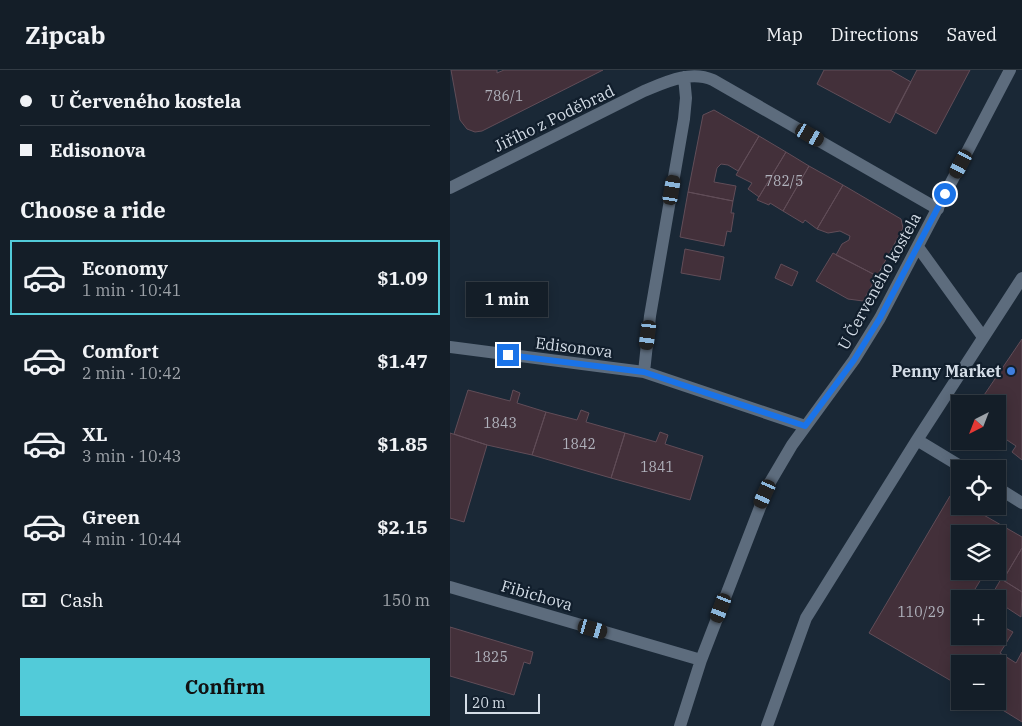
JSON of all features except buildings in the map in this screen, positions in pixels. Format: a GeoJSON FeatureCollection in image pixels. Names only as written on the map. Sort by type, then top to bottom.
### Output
{"type":"FeatureCollection","features":[{"type":"Feature","properties":{"kind":"street","name":"U Červeného kostela"},"geometry":{"type":"LineString","coordinates":[[680,726],[701,660],[769,484],[792,445],[865,343],[918,247],[1010,70]]}},
{"type":"Feature","properties":{"kind":"street","name":"Jiřího z Poděbrad"},"geometry":{"type":"LineString","coordinates":[[450,188],[644,91],[670,80],[700,76],[713,80],[938,209]]}},
{"type":"Feature","properties":{"kind":"street"},"geometry":{"type":"LineString","coordinates":[[644,372],[650,316],[684,119],[686,98],[684,77]]}},
{"type":"Feature","properties":{"kind":"street"},"geometry":{"type":"LineString","coordinates":[[918,247],[983,337]]}},
{"type":"Feature","properties":{"kind":"street"},"geometry":{"type":"LineString","coordinates":[[767,726],[806,618],[917,440],[1022,278]]}},
{"type":"Feature","properties":{"kind":"street","name":"Edisonova"},"geometry":{"type":"LineString","coordinates":[[450,347],[644,372],[805,426]]}},
{"type":"Feature","properties":{"kind":"street"},"geometry":{"type":"LineString","coordinates":[[917,440],[951,461]]}},
{"type":"Feature","properties":{"kind":"street"},"geometry":{"type":"LineString","coordinates":[[1006,493],[1022,503]]}},
{"type":"Feature","properties":{"kind":"street","name":"Fibichova"},"geometry":{"type":"LineString","coordinates":[[450,587],[701,660]]}},
{"type":"Feature","properties":{"kind":"place","name":"Penny Market"},"geometry":{"type":"Point","coordinates":[1011,371]}},
{"type":"Feature","properties":{"kind":"route"},"geometry":{"type":"LineString","coordinates":[[508,355],[644,372],[805,426],[865,343],[945,194]]}}]}
